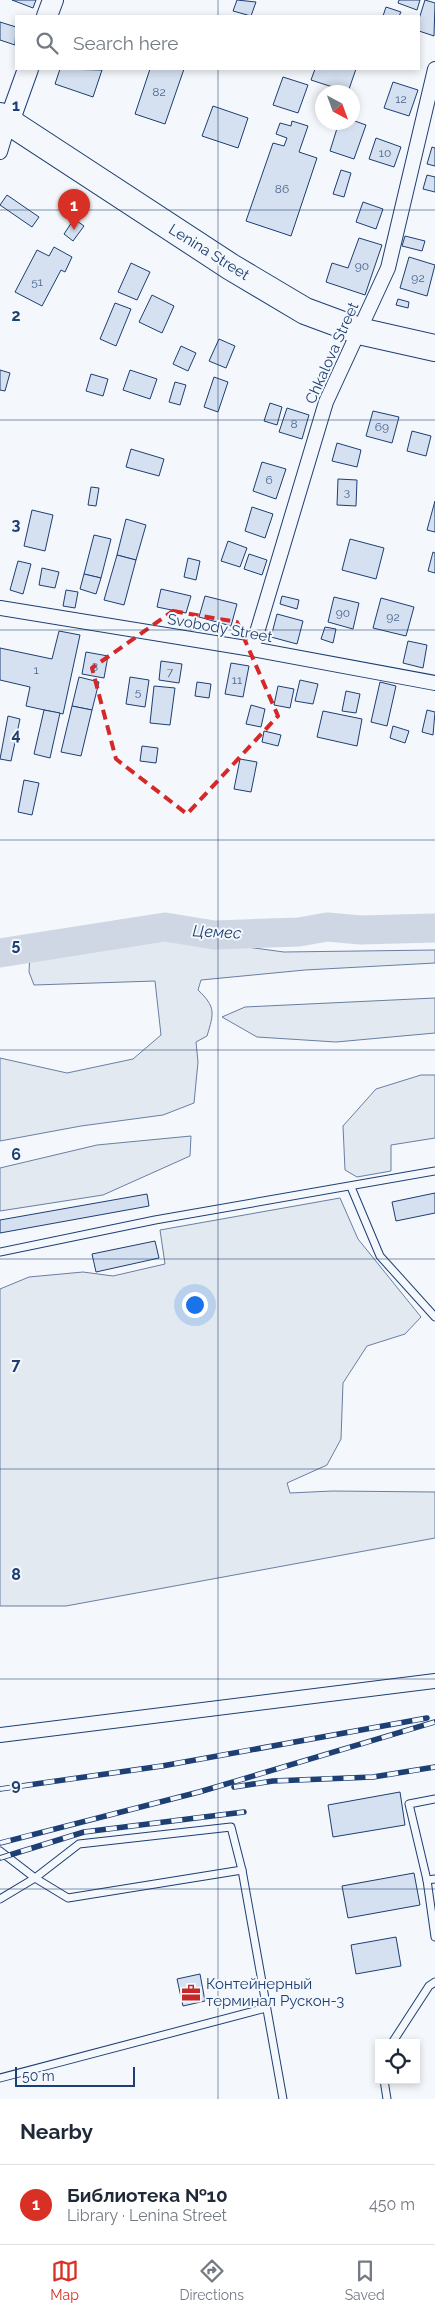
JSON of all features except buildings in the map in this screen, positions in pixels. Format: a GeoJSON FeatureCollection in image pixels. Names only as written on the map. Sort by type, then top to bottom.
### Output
{"type":"FeatureCollection","features":[{"type":"Feature","properties":{"kind":"highway","name":"Lenina Street"},"geometry":{"type":"LineString","coordinates":[[5,119],[231,267],[306,311],[359,331],[435,348]]}},
{"type":"Feature","properties":{"kind":"street"},"geometry":{"type":"LineString","coordinates":[[48,15],[53,0]]}},
{"type":"Feature","properties":{"kind":"street","name":"Chkalova Street"},"geometry":{"type":"LineString","coordinates":[[252,649],[326,402],[388,268],[435,69]]}},
{"type":"Feature","properties":{"kind":"street"},"geometry":{"type":"LineString","coordinates":[[0,152],[5,119],[28,70]]}},
{"type":"Feature","properties":{"kind":"street","name":"Svobody Street"},"geometry":{"type":"LineString","coordinates":[[0,608],[252,649],[435,683]]}},
{"type":"Feature","properties":{"kind":"street"},"geometry":{"type":"LineString","coordinates":[[0,1735],[435,1681]]}},
{"type":"Feature","properties":{"kind":"lane"},"geometry":{"type":"LineString","coordinates":[[0,1252],[155,1220],[435,1171]]}},
{"type":"Feature","properties":{"kind":"lane"},"geometry":{"type":"LineString","coordinates":[[351,1187],[380,1256],[435,1317]]}},
{"type":"Feature","properties":{"kind":"lane"},"geometry":{"type":"LineString","coordinates":[[435,1799],[409,1804],[427,1880],[435,1937]]}},
{"type":"Feature","properties":{"kind":"lane"},"geometry":{"type":"LineString","coordinates":[[0,1899],[35,1878],[79,1844],[231,1827],[242,1870],[283,2099]]}},
{"type":"Feature","properties":{"kind":"lane"},"geometry":{"type":"LineString","coordinates":[[0,1851],[35,1878],[68,1898],[242,1870]]}},
{"type":"Feature","properties":{"kind":"lane"},"geometry":{"type":"LineString","coordinates":[[427,1880],[435,1879]]}},
{"type":"Feature","properties":{"kind":"lane"},"geometry":{"type":"LineString","coordinates":[[432,1984],[435,1991]]}},
{"type":"Feature","properties":{"kind":"lane"},"geometry":{"type":"LineString","coordinates":[[395,2039],[432,1984]]}},
{"type":"Feature","properties":{"kind":"lane"},"geometry":{"type":"LineString","coordinates":[[0,2078],[266,2008]]}},
{"type":"Feature","properties":{"kind":"lane"},"geometry":{"type":"LineString","coordinates":[[385,2084],[387,2099]]}},
{"type":"Feature","properties":{"kind":"highlighted area"},"geometry":{"type":"Polygon","coordinates":[[[173,611],[237,622],[278,716],[187,814],[116,759],[92,668],[173,611]]]}},
{"type":"Feature","properties":{"kind":"shaded area"},"geometry":{"type":"Polygon","coordinates":[[[165,936],[284,952],[435,950],[435,963],[305,970],[201,980],[198,990],[211,1006],[212,1016],[207,1036],[196,1042],[198,1062],[194,1103],[163,1115],[81,1126],[0,1141],[0,1058],[67,1073],[133,1059],[161,1035],[155,981],[34,985],[29,972],[30,953],[165,936]]]}},
{"type":"Feature","properties":{"kind":"shaded area"},"geometry":{"type":"Polygon","coordinates":[[[435,998],[435,1033],[336,1042],[257,1037],[222,1017],[245,1007],[435,998]]]}},
{"type":"Feature","properties":{"kind":"shaded area"},"geometry":{"type":"Polygon","coordinates":[[[421,1075],[435,1075],[435,1138],[391,1145],[391,1171],[357,1177],[345,1170],[343,1126],[376,1089],[421,1075]]]}},
{"type":"Feature","properties":{"kind":"shaded area"},"geometry":{"type":"Polygon","coordinates":[[[191,1136],[190,1156],[103,1195],[0,1211],[0,1168],[97,1145],[191,1136]]]}},
{"type":"Feature","properties":{"kind":"shaded area"},"geometry":{"type":"Polygon","coordinates":[[[340,1198],[358,1239],[421,1317],[405,1334],[367,1346],[343,1383],[341,1439],[327,1465],[287,1483],[290,1493],[332,1491],[435,1492],[435,1538],[66,1606],[0,1606],[0,1289],[29,1277],[83,1272],[113,1276],[165,1264],[160,1230],[340,1198]]]}},
{"type":"Feature","properties":{"kind":"waterway","name":"Цемес"},"geometry":{"type":"LineString","coordinates":[[0,953],[165,927],[214,935],[299,932],[327,927],[361,930],[435,928]]}},
{"type":"Feature","properties":{"kind":"railway"},"geometry":{"type":"LineString","coordinates":[[0,1789],[162,1766],[427,1718]]}},
{"type":"Feature","properties":{"kind":"railway"},"geometry":{"type":"LineString","coordinates":[[0,1843],[199,1792],[435,1722]]}},
{"type":"Feature","properties":{"kind":"railway"},"geometry":{"type":"LineString","coordinates":[[234,1787],[273,1781],[373,1777],[435,1767]]}},
{"type":"Feature","properties":{"kind":"railway"},"geometry":{"type":"LineString","coordinates":[[0,1858],[84,1832],[244,1812]]}},
{"type":"Feature","properties":{"kind":"place","name":"Библиотека №10"},"geometry":{"type":"Point","coordinates":[74,230]}},
{"type":"Feature","properties":{"kind":"place","name":"Контейнерный терминал Рускон-3"},"geometry":{"type":"Point","coordinates":[191,1993]}}]}
